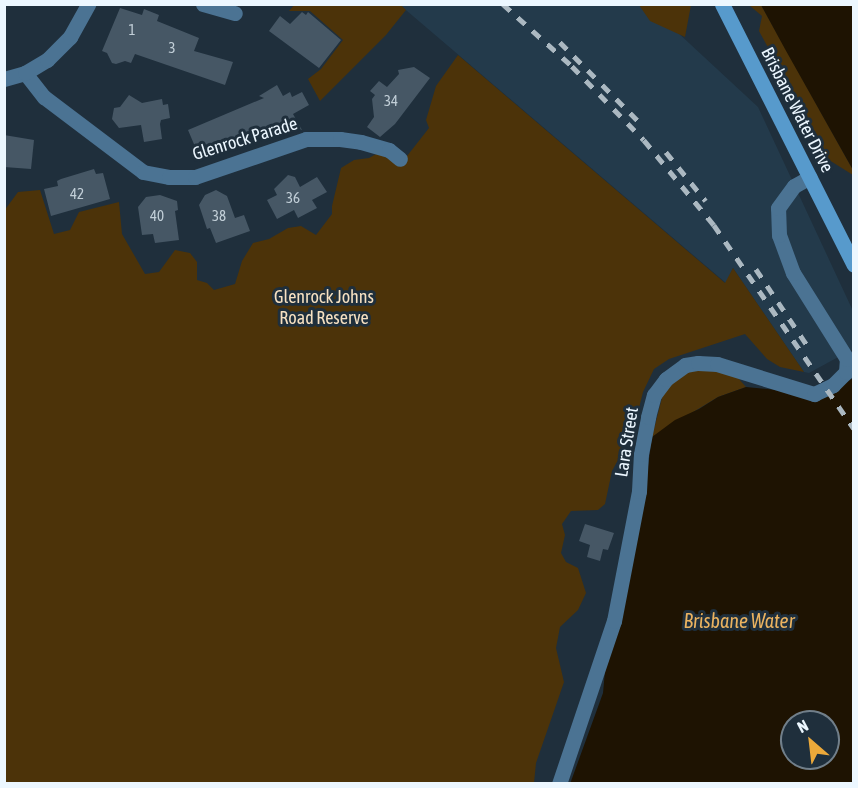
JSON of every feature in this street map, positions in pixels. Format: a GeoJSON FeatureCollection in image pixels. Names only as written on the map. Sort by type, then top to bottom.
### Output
{"type":"FeatureCollection","features":[{"type":"Feature","properties":{"kind":"main road","name":"Brisbane Water Drive"},"geometry":{"type":"LineString","coordinates":[[722,4],[854,265]]}},
{"type":"Feature","properties":{"kind":"street"},"geometry":{"type":"LineString","coordinates":[[4,79],[25,73],[46,60],[70,38],[88,4]]}},
{"type":"Feature","properties":{"kind":"street"},"geometry":{"type":"LineString","coordinates":[[202,4],[236,13]]}},
{"type":"Feature","properties":{"kind":"street","name":"Glenrock Parade"},"geometry":{"type":"LineString","coordinates":[[25,73],[44,97],[143,172],[169,177],[195,177],[306,139],[340,139],[361,142],[389,150],[400,159]]}},
{"type":"Feature","properties":{"kind":"street","name":"Lara Street"},"geometry":{"type":"LineString","coordinates":[[559,783],[614,621],[639,491],[641,454],[654,395],[666,379],[685,365],[698,363],[717,364],[814,394],[833,385],[846,372],[847,358],[793,273],[779,235],[778,207],[794,186],[810,177]]}},
{"type":"Feature","properties":{"kind":"shaded area"},"geometry":{"type":"Polygon","coordinates":[[[400,5],[648,5],[758,107],[853,311],[853,349],[809,373],[804,372],[733,268],[726,283],[400,5]]]}},
{"type":"Feature","properties":{"kind":"green space"},"geometry":{"type":"Polygon","coordinates":[[[295,4],[400,4],[406,10],[386,35],[320,101],[308,79],[321,69],[343,40],[310,11],[289,11],[295,4]]]}},
{"type":"Feature","properties":{"kind":"green space"},"geometry":{"type":"Polygon","coordinates":[[[639,5],[691,5],[685,37],[650,21],[639,5]]]}},
{"type":"Feature","properties":{"kind":"green space"},"geometry":{"type":"Polygon","coordinates":[[[749,5],[761,5],[853,170],[853,175],[829,160],[759,31],[762,16],[749,5]]]}},
{"type":"Feature","properties":{"kind":"green space","name":"Glenrock Johns Road Reserve"},"geometry":{"type":"Polygon","coordinates":[[[458,55],[725,283],[733,268],[804,372],[780,367],[767,359],[745,334],[669,359],[654,369],[643,392],[633,432],[612,471],[605,504],[598,510],[571,511],[562,524],[565,535],[561,553],[566,562],[578,568],[586,593],[578,610],[560,627],[556,648],[564,682],[536,763],[534,783],[5,784],[4,211],[18,192],[40,190],[54,234],[70,230],[79,212],[119,202],[122,234],[145,274],[159,272],[175,250],[190,253],[197,262],[197,280],[207,283],[214,290],[235,284],[242,261],[253,243],[269,239],[288,228],[301,226],[316,235],[332,214],[341,168],[354,160],[369,158],[378,153],[400,165],[429,128],[426,120],[436,86],[458,55]]]}},
{"type":"Feature","properties":{"kind":"green space"},"geometry":{"type":"Polygon","coordinates":[[[695,369],[709,369],[738,378],[746,387],[718,397],[652,437],[663,394],[675,377],[695,369]]]}},
{"type":"Feature","properties":{"kind":"water"},"geometry":{"type":"Polygon","coordinates":[[[761,5],[853,5],[853,170],[785,49],[761,5]]]}},
{"type":"Feature","properties":{"kind":"water","name":"Brisbane Water"},"geometry":{"type":"Polygon","coordinates":[[[853,378],[853,783],[570,784],[603,693],[605,671],[644,496],[652,437],[675,420],[718,397],[746,387],[777,390],[813,401],[824,398],[853,378]]]}},
{"type":"Feature","properties":{"kind":"building"},"geometry":{"type":"Polygon","coordinates":[[[120,8],[142,15],[144,9],[159,15],[157,21],[199,38],[194,51],[233,62],[225,85],[135,54],[131,63],[125,61],[112,63],[107,53],[102,51],[120,8]]]}},
{"type":"Feature","properties":{"kind":"building"},"geometry":{"type":"Polygon","coordinates":[[[302,12],[306,15],[308,12],[341,40],[319,68],[269,31],[280,16],[290,24],[302,12]]]}},
{"type":"Feature","properties":{"kind":"building"},"geometry":{"type":"Polygon","coordinates":[[[414,67],[430,78],[395,124],[380,137],[367,127],[374,117],[372,99],[375,95],[370,91],[379,81],[387,87],[399,74],[398,70],[414,67]]]}},
{"type":"Feature","properties":{"kind":"building"},"geometry":{"type":"Polygon","coordinates":[[[277,85],[283,96],[290,92],[292,97],[302,92],[309,105],[293,114],[302,130],[285,122],[264,133],[263,138],[242,137],[199,156],[188,130],[264,98],[259,96],[277,85]]]}},
{"type":"Feature","properties":{"kind":"building"},"geometry":{"type":"Polygon","coordinates":[[[129,95],[142,103],[162,99],[163,105],[168,104],[170,118],[161,120],[160,124],[162,139],[144,142],[141,125],[119,128],[112,119],[114,108],[120,107],[129,95]]]}},
{"type":"Feature","properties":{"kind":"building"},"geometry":{"type":"Polygon","coordinates":[[[4,135],[34,140],[31,169],[4,167],[4,135]]]}},
{"type":"Feature","properties":{"kind":"building"},"geometry":{"type":"Polygon","coordinates":[[[94,169],[96,174],[103,173],[110,199],[51,216],[44,189],[58,186],[57,181],[61,179],[94,169]]]}},
{"type":"Feature","properties":{"kind":"building"},"geometry":{"type":"Polygon","coordinates":[[[288,175],[295,177],[300,187],[317,177],[327,192],[312,200],[317,208],[298,218],[294,210],[277,219],[267,200],[277,195],[274,189],[288,175]]]}},
{"type":"Feature","properties":{"kind":"building"},"geometry":{"type":"Polygon","coordinates":[[[216,190],[227,196],[235,218],[244,215],[250,231],[216,243],[210,228],[207,229],[199,205],[205,195],[216,190]]]}},
{"type":"Feature","properties":{"kind":"building"},"geometry":{"type":"Polygon","coordinates":[[[160,195],[177,201],[178,210],[175,211],[179,240],[155,243],[153,234],[142,235],[138,207],[146,197],[160,195]]]}},
{"type":"Feature","properties":{"kind":"building"},"geometry":{"type":"Polygon","coordinates":[[[585,524],[614,533],[608,550],[603,549],[600,561],[587,557],[590,545],[579,541],[585,524]]]}},
{"type":"Feature","properties":{"kind":"railway"},"geometry":{"type":"LineString","coordinates":[[503,4],[572,66],[644,140],[714,225],[854,429]]}},
{"type":"Feature","properties":{"kind":"railway"},"geometry":{"type":"LineString","coordinates":[[560,42],[642,125]]}},
{"type":"Feature","properties":{"kind":"railway"},"geometry":{"type":"LineString","coordinates":[[666,152],[706,201]]}},
{"type":"Feature","properties":{"kind":"railway"},"geometry":{"type":"LineString","coordinates":[[756,269],[811,351]]}}]}
